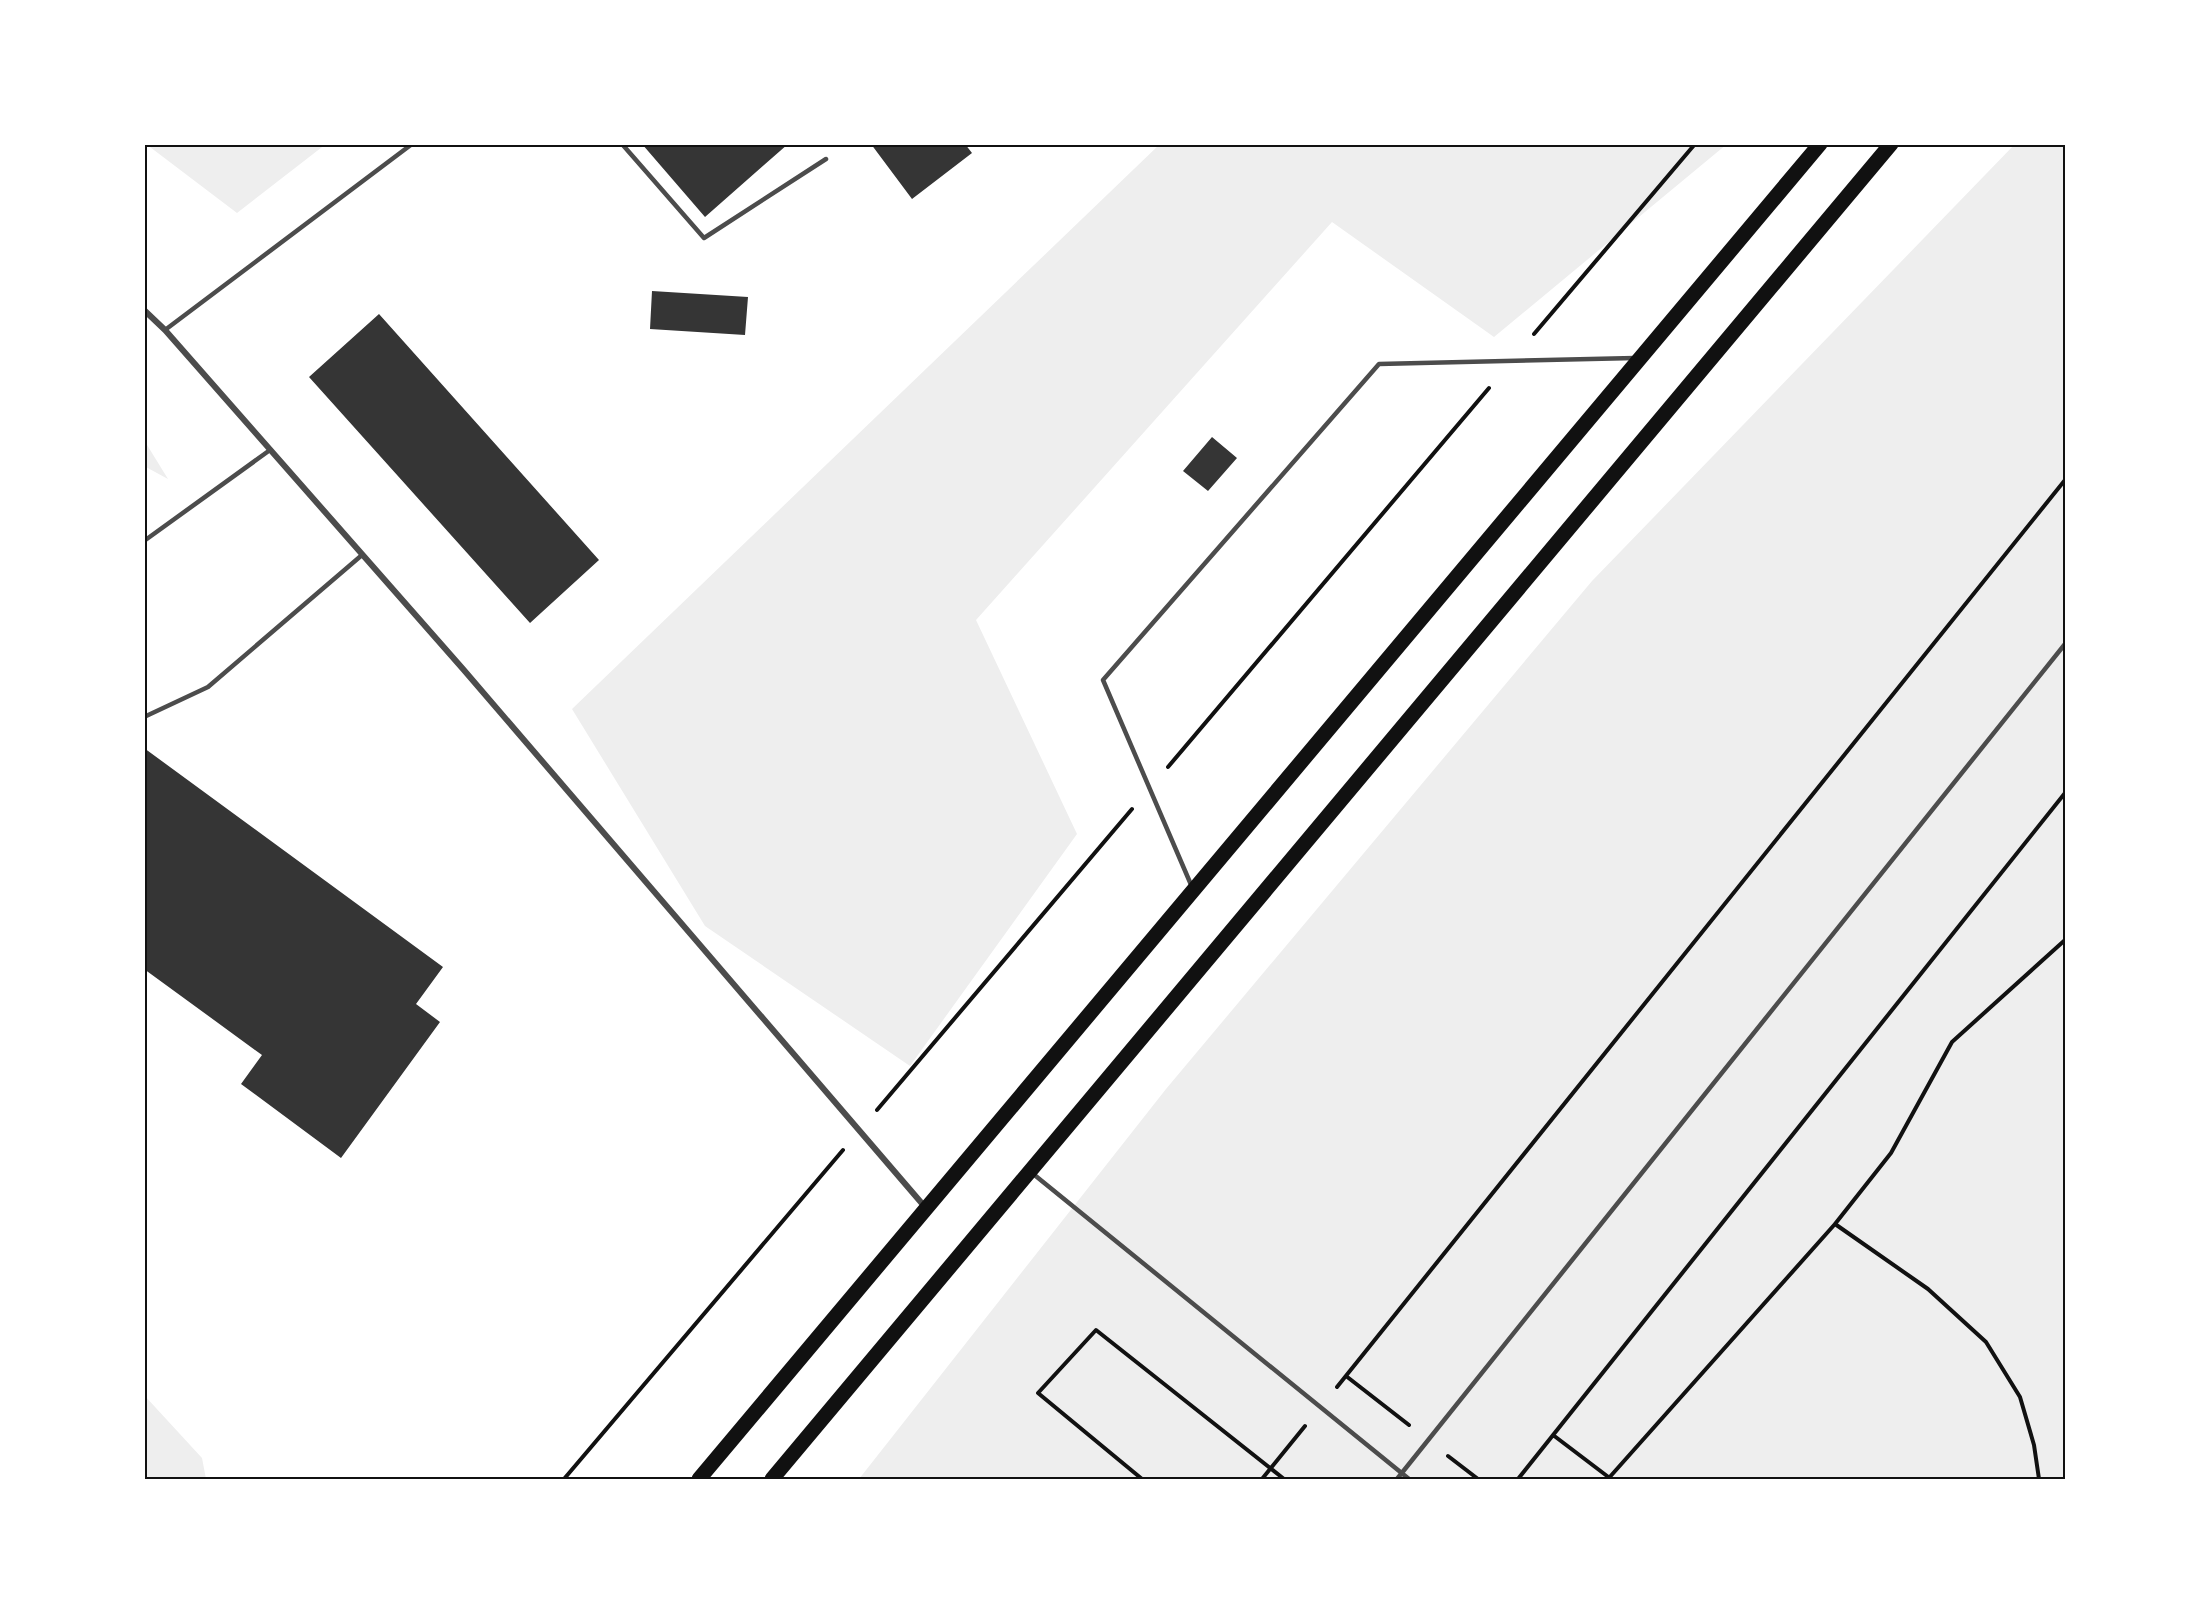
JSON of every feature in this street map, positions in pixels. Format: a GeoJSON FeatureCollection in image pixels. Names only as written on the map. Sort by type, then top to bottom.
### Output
{"type":"FeatureCollection","features":[{"type":"Feature","properties":{"kind":"main road"},"geometry":{"type":"LineString","coordinates":[[699,1479],[1820,144]]}},
{"type":"Feature","properties":{"kind":"main road"},"geometry":{"type":"LineString","coordinates":[[772,1479],[1891,144]]}},
{"type":"Feature","properties":{"kind":"street"},"geometry":{"type":"LineString","coordinates":[[144,310],[165,330],[362,555],[928,1209]]}},
{"type":"Feature","properties":{"kind":"lane"},"geometry":{"type":"LineString","coordinates":[[165,330],[412,144]]}},
{"type":"Feature","properties":{"kind":"lane"},"geometry":{"type":"LineString","coordinates":[[622,144],[704,238],[826,159]]}},
{"type":"Feature","properties":{"kind":"lane"},"geometry":{"type":"LineString","coordinates":[[1194,891],[1103,680],[1379,364],[1641,358]]}},
{"type":"Feature","properties":{"kind":"lane"},"geometry":{"type":"LineString","coordinates":[[144,541],[270,450]]}},
{"type":"Feature","properties":{"kind":"lane"},"geometry":{"type":"LineString","coordinates":[[144,717],[208,687],[362,555]]}},
{"type":"Feature","properties":{"kind":"lane"},"geometry":{"type":"LineString","coordinates":[[1397,1479],[2065,644]]}},
{"type":"Feature","properties":{"kind":"lane"},"geometry":{"type":"LineString","coordinates":[[1031,1172],[1409,1479]]}},
{"type":"Feature","properties":{"kind":"path"},"geometry":{"type":"LineString","coordinates":[[1262,1479],[2065,480]]}},
{"type":"Feature","properties":{"kind":"path"},"geometry":{"type":"LineString","coordinates":[[1518,1479],[2065,793]]}},
{"type":"Feature","properties":{"kind":"path"},"geometry":{"type":"LineString","coordinates":[[1553,1435],[1610,1478],[1835,1224],[1891,1154],[1953,1042],[2065,940]]}},
{"type":"Feature","properties":{"kind":"path"},"geometry":{"type":"LineString","coordinates":[[1835,1224],[1928,1289],[1986,1342],[2020,1396],[2034,1445],[2039,1479]]}},
{"type":"Feature","properties":{"kind":"path"},"geometry":{"type":"LineString","coordinates":[[1142,1479],[1038,1393],[1096,1330],[1284,1479]]}},
{"type":"Feature","properties":{"kind":"shaded area"},"geometry":{"type":"Polygon","coordinates":[[[146,144],[326,144],[237,213],[146,144]]]}},
{"type":"Feature","properties":{"kind":"shaded area"},"geometry":{"type":"Polygon","coordinates":[[[1160,144],[1727,144],[1494,337],[1332,222],[976,620],[1077,834],[910,1066],[705,926],[572,709],[1160,144]]]}},
{"type":"Feature","properties":{"kind":"shaded area"},"geometry":{"type":"Polygon","coordinates":[[[2015,144],[2065,144],[2065,1479],[859,1479],[1166,1089],[1592,581],[2015,144]]]}},
{"type":"Feature","properties":{"kind":"shaded area"},"geometry":{"type":"Polygon","coordinates":[[[144,440],[168,479],[144,466],[144,440]]]}},
{"type":"Feature","properties":{"kind":"shaded area"},"geometry":{"type":"Polygon","coordinates":[[[144,1395],[202,1458],[206,1479],[144,1479],[144,1395]]]}},
{"type":"Feature","properties":{"kind":"building"},"geometry":{"type":"Polygon","coordinates":[[[642,144],[788,144],[705,217],[642,144]]]}},
{"type":"Feature","properties":{"kind":"building"},"geometry":{"type":"Polygon","coordinates":[[[871,144],[965,144],[972,153],[912,199],[871,144]]]}},
{"type":"Feature","properties":{"kind":"building"},"geometry":{"type":"Polygon","coordinates":[[[652,291],[748,297],[745,335],[650,329],[652,291]]]}},
{"type":"Feature","properties":{"kind":"building"},"geometry":{"type":"Polygon","coordinates":[[[379,314],[599,560],[530,623],[309,377],[379,314]]]}},
{"type":"Feature","properties":{"kind":"building"},"geometry":{"type":"Polygon","coordinates":[[[1212,437],[1237,458],[1208,491],[1183,471],[1212,437]]]}},
{"type":"Feature","properties":{"kind":"building"},"geometry":{"type":"Polygon","coordinates":[[[144,748],[443,967],[416,1004],[440,1022],[341,1158],[241,1084],[262,1055],[144,969],[144,748]]]}}]}
